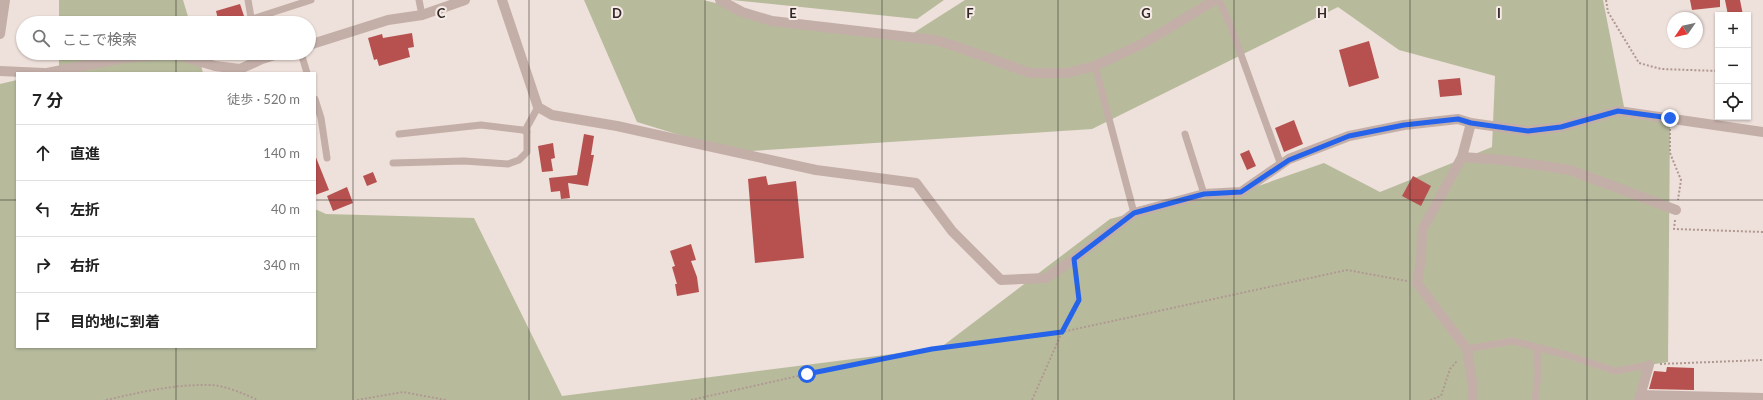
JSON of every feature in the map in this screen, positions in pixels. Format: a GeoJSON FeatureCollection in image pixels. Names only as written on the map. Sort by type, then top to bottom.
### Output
{"type":"FeatureCollection","features":[{"type":"Feature","properties":{"kind":"street"},"geometry":{"type":"LineString","coordinates":[[0,34],[5,0]]}},
{"type":"Feature","properties":{"kind":"street"},"geometry":{"type":"LineString","coordinates":[[316,42],[388,20],[422,15],[465,0]]}},
{"type":"Feature","properties":{"kind":"street"},"geometry":{"type":"LineString","coordinates":[[502,0],[538,107],[552,114],[617,126],[816,170],[916,183],[952,231],[1001,280],[1046,278],[1074,259],[1134,213],[1204,194],[1241,192],[1289,160],[1349,136],[1440,120],[1458,119],[1471,123],[1528,131],[1561,127],[1618,111],[1763,132]]}},
{"type":"Feature","properties":{"kind":"street"},"geometry":{"type":"LineString","coordinates":[[720,0],[742,12],[772,21],[935,40],[1030,73],[1067,73],[1094,66],[1144,43],[1215,0]]}},
{"type":"Feature","properties":{"kind":"street"},"geometry":{"type":"LineString","coordinates":[[50,72],[113,60]]}},
{"type":"Feature","properties":{"kind":"street"},"geometry":{"type":"LineString","coordinates":[[194,60],[215,66],[240,69],[255,60]]}},
{"type":"Feature","properties":{"kind":"street"},"geometry":{"type":"LineString","coordinates":[[0,71],[22,72]]}},
{"type":"Feature","properties":{"kind":"street"},"geometry":{"type":"LineString","coordinates":[[1471,123],[1462,157],[1422,230],[1421,259],[1417,283],[1468,349],[1473,388],[1472,400]]}},
{"type":"Feature","properties":{"kind":"street"},"geometry":{"type":"LineString","coordinates":[[1462,157],[1504,160],[1570,170],[1676,210]]}},
{"type":"Feature","properties":{"kind":"street"},"geometry":{"type":"LineString","coordinates":[[1649,365],[1640,397],[1763,398]]}},
{"type":"Feature","properties":{"kind":"lane"},"geometry":{"type":"LineString","coordinates":[[248,0],[251,16]]}},
{"type":"Feature","properties":{"kind":"lane"},"geometry":{"type":"LineString","coordinates":[[266,16],[311,0]]}},
{"type":"Feature","properties":{"kind":"lane"},"geometry":{"type":"LineString","coordinates":[[419,0],[422,15]]}},
{"type":"Feature","properties":{"kind":"lane"},"geometry":{"type":"LineString","coordinates":[[1219,0],[1231,27],[1281,165]]}},
{"type":"Feature","properties":{"kind":"lane"},"geometry":{"type":"LineString","coordinates":[[303,60],[307,72]]}},
{"type":"Feature","properties":{"kind":"lane"},"geometry":{"type":"LineString","coordinates":[[1094,66],[1134,213]]}},
{"type":"Feature","properties":{"kind":"lane"},"geometry":{"type":"LineString","coordinates":[[316,102],[321,118],[327,158]]}},
{"type":"Feature","properties":{"kind":"lane"},"geometry":{"type":"LineString","coordinates":[[393,163],[464,161],[508,164],[519,160],[527,152],[527,127],[538,107]]}},
{"type":"Feature","properties":{"kind":"lane"},"geometry":{"type":"LineString","coordinates":[[400,134],[482,125],[523,130],[527,132]]}},
{"type":"Feature","properties":{"kind":"lane"},"geometry":{"type":"LineString","coordinates":[[1185,134],[1204,194]]}},
{"type":"Feature","properties":{"kind":"lane"},"geometry":{"type":"LineString","coordinates":[[1468,349],[1512,341],[1616,371],[1649,365]]}},
{"type":"Feature","properties":{"kind":"lane"},"geometry":{"type":"LineString","coordinates":[[1535,400],[1538,375],[1537,348]]}},
{"type":"Feature","properties":{"kind":"path"},"geometry":{"type":"LineString","coordinates":[[1606,0],[1608,12],[1639,63],[1661,69],[1715,71]]}},
{"type":"Feature","properties":{"kind":"path"},"geometry":{"type":"LineString","coordinates":[[1670,118],[1670,153],[1681,180],[1674,229],[1763,232]]}},
{"type":"Feature","properties":{"kind":"path"},"geometry":{"type":"LineString","coordinates":[[1032,400],[1062,332],[1079,300],[1074,259]]}},
{"type":"Feature","properties":{"kind":"path"},"geometry":{"type":"LineString","coordinates":[[691,400],[807,374],[932,349],[1062,332],[1347,270],[1417,283]]}},
{"type":"Feature","properties":{"kind":"path"},"geometry":{"type":"LineString","coordinates":[[1430,400],[1440,396],[1450,369],[1468,349]]}},
{"type":"Feature","properties":{"kind":"path"},"geometry":{"type":"LineString","coordinates":[[1649,365],[1763,360]]}},
{"type":"Feature","properties":{"kind":"path"},"geometry":{"type":"LineString","coordinates":[[106,400],[161,388],[212,385],[241,393],[258,400]]}},
{"type":"Feature","properties":{"kind":"path"},"geometry":{"type":"LineString","coordinates":[[356,400],[403,392],[446,400]]}},
{"type":"Feature","properties":{"kind":"green space"},"geometry":{"type":"Polygon","coordinates":[[[59,0],[183,0],[188,16],[59,16],[59,0]]]}},
{"type":"Feature","properties":{"kind":"green space"},"geometry":{"type":"Polygon","coordinates":[[[584,0],[703,0],[821,28],[907,37],[965,0],[1603,0],[1626,117],[1670,123],[1668,362],[1649,365],[1644,400],[0,400],[0,84],[16,80],[16,348],[316,348],[316,209],[326,214],[474,218],[562,396],[940,348],[1110,219],[1204,194],[1241,192],[1324,163],[1380,192],[1492,147],[1495,76],[1399,50],[1338,7],[1092,129],[735,152],[637,122],[584,0]]]}},
{"type":"Feature","properties":{"kind":"green space"},"geometry":{"type":"Polygon","coordinates":[[[732,0],[944,0],[917,19],[732,0]]]}},
{"type":"Feature","properties":{"kind":"green space"},"geometry":{"type":"Polygon","coordinates":[[[59,60],[200,60],[203,72],[54,72],[59,71],[59,60]]]}},
{"type":"Feature","properties":{"kind":"building"},"geometry":{"type":"Polygon","coordinates":[[[1690,0],[1720,0],[1720,7],[1692,10],[1690,0]]]}},
{"type":"Feature","properties":{"kind":"building"},"geometry":{"type":"Polygon","coordinates":[[[1725,0],[1740,0],[1742,12],[1727,12],[1725,0]]]}},
{"type":"Feature","properties":{"kind":"building"},"geometry":{"type":"Polygon","coordinates":[[[240,4],[244,16],[217,16],[216,11],[240,4]]]}},
{"type":"Feature","properties":{"kind":"building"},"geometry":{"type":"Polygon","coordinates":[[[412,33],[414,47],[408,48],[410,57],[379,66],[377,59],[374,60],[368,38],[382,34],[383,38],[412,33]]]}},
{"type":"Feature","properties":{"kind":"building"},"geometry":{"type":"Polygon","coordinates":[[[1369,41],[1379,78],[1349,87],[1339,50],[1369,41]]]}},
{"type":"Feature","properties":{"kind":"building"},"geometry":{"type":"Polygon","coordinates":[[[1460,78],[1462,95],[1440,97],[1438,80],[1460,78]]]}},
{"type":"Feature","properties":{"kind":"building"},"geometry":{"type":"Polygon","coordinates":[[[1294,120],[1303,144],[1284,152],[1275,128],[1294,120]]]}},
{"type":"Feature","properties":{"kind":"building"},"geometry":{"type":"Polygon","coordinates":[[[584,134],[594,136],[591,155],[594,155],[588,186],[568,183],[570,198],[561,199],[560,191],[551,192],[549,178],[577,175],[584,134]]]}},
{"type":"Feature","properties":{"kind":"building"},"geometry":{"type":"Polygon","coordinates":[[[553,143],[555,158],[551,159],[553,171],[542,172],[538,146],[553,143]]]}},
{"type":"Feature","properties":{"kind":"building"},"geometry":{"type":"Polygon","coordinates":[[[1249,150],[1256,166],[1247,170],[1240,154],[1249,150]]]}},
{"type":"Feature","properties":{"kind":"building"},"geometry":{"type":"Polygon","coordinates":[[[316,158],[329,190],[316,195],[316,158]]]}},
{"type":"Feature","properties":{"kind":"building"},"geometry":{"type":"Polygon","coordinates":[[[373,172],[377,182],[367,186],[363,176],[373,172]]]}},
{"type":"Feature","properties":{"kind":"building"},"geometry":{"type":"Polygon","coordinates":[[[766,176],[768,185],[796,181],[804,258],[755,263],[748,179],[766,176]]]}},
{"type":"Feature","properties":{"kind":"building"},"geometry":{"type":"Polygon","coordinates":[[[1413,176],[1431,186],[1421,206],[1402,196],[1413,176]]]}},
{"type":"Feature","properties":{"kind":"building"},"geometry":{"type":"Polygon","coordinates":[[[347,187],[353,203],[333,211],[327,196],[347,187]]]}},
{"type":"Feature","properties":{"kind":"building"},"geometry":{"type":"Polygon","coordinates":[[[691,244],[696,260],[691,261],[697,277],[699,292],[677,296],[675,284],[677,284],[672,267],[675,266],[670,251],[691,244]]]}},
{"type":"Feature","properties":{"kind":"building"},"geometry":{"type":"Polygon","coordinates":[[[1667,367],[1694,368],[1694,390],[1649,389],[1654,371],[1666,372],[1667,367]]]}},
{"type":"Feature","properties":{"kind":"route"},"geometry":{"type":"LineString","coordinates":[[807,374],[932,349],[1062,332],[1079,300],[1074,259],[1134,213],[1204,194],[1241,192],[1289,160],[1349,136],[1404,125],[1440,120],[1458,119],[1471,123],[1528,131],[1561,127],[1618,111],[1670,118]]}}]}
